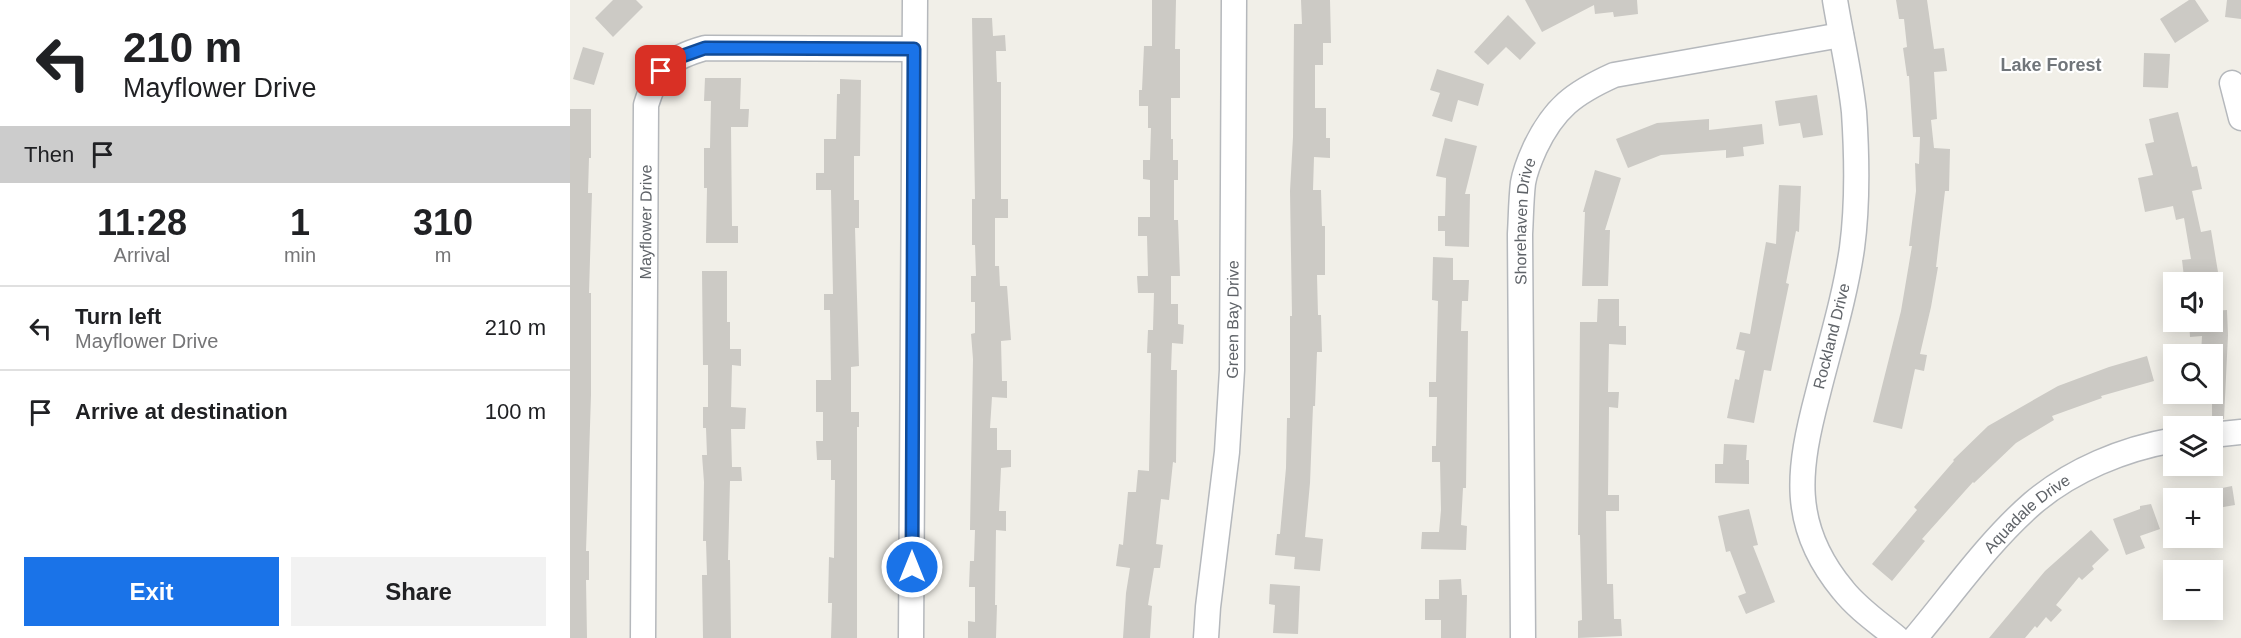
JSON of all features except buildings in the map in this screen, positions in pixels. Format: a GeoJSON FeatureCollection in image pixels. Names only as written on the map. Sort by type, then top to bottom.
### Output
{"type":"FeatureCollection","features":[{"type":"Feature","properties":{"kind":"street"},"geometry":{"type":"LineString","coordinates":[[912,638],[915,0]]}},
{"type":"Feature","properties":{"kind":"street","name":"Green Bay Drive"},"geometry":{"type":"LineString","coordinates":[[1206,638],[1227,452],[1232,370],[1234,0]]}},
{"type":"Feature","properties":{"kind":"street","name":"Rockland Drive"},"geometry":{"type":"LineString","coordinates":[[1835,0],[1853,110],[1857,165],[1855,217],[1843,294],[1805,444],[1802,497],[1812,538],[1832,576],[1853,602],[1897,638]]}},
{"type":"Feature","properties":{"kind":"street","name":"Shorehaven Drive"},"geometry":{"type":"LineString","coordinates":[[1523,638],[1520,234],[1523,182],[1528,164],[1545,127],[1567,102],[1589,87],[1614,75],[1841,35]]}},
{"type":"Feature","properties":{"kind":"street","name":"Mayflower Drive"},"geometry":{"type":"LineString","coordinates":[[643,638],[646,105],[652,86],[661,71],[674,59],[705,48],[914,49]]}},
{"type":"Feature","properties":{"kind":"street"},"geometry":{"type":"LineString","coordinates":[[2232,83],[2241,118]]}},
{"type":"Feature","properties":{"kind":"street"},"geometry":{"type":"LineString","coordinates":[[2223,434],[2241,432]]}},
{"type":"Feature","properties":{"kind":"street","name":"Aquadale Drive"},"geometry":{"type":"LineString","coordinates":[[1915,638],[2009,525],[2034,502],[2069,478],[2109,458],[2163,443]]}},
{"type":"Feature","properties":{"kind":"district","name":"Lake Forest"},"geometry":{"type":"Point","coordinates":[2051,65]}},
{"type":"Feature","properties":{"kind":"route"},"geometry":{"type":"LineString","coordinates":[[661,71],[674,59],[705,48],[914,49],[912,567]]}}]}
